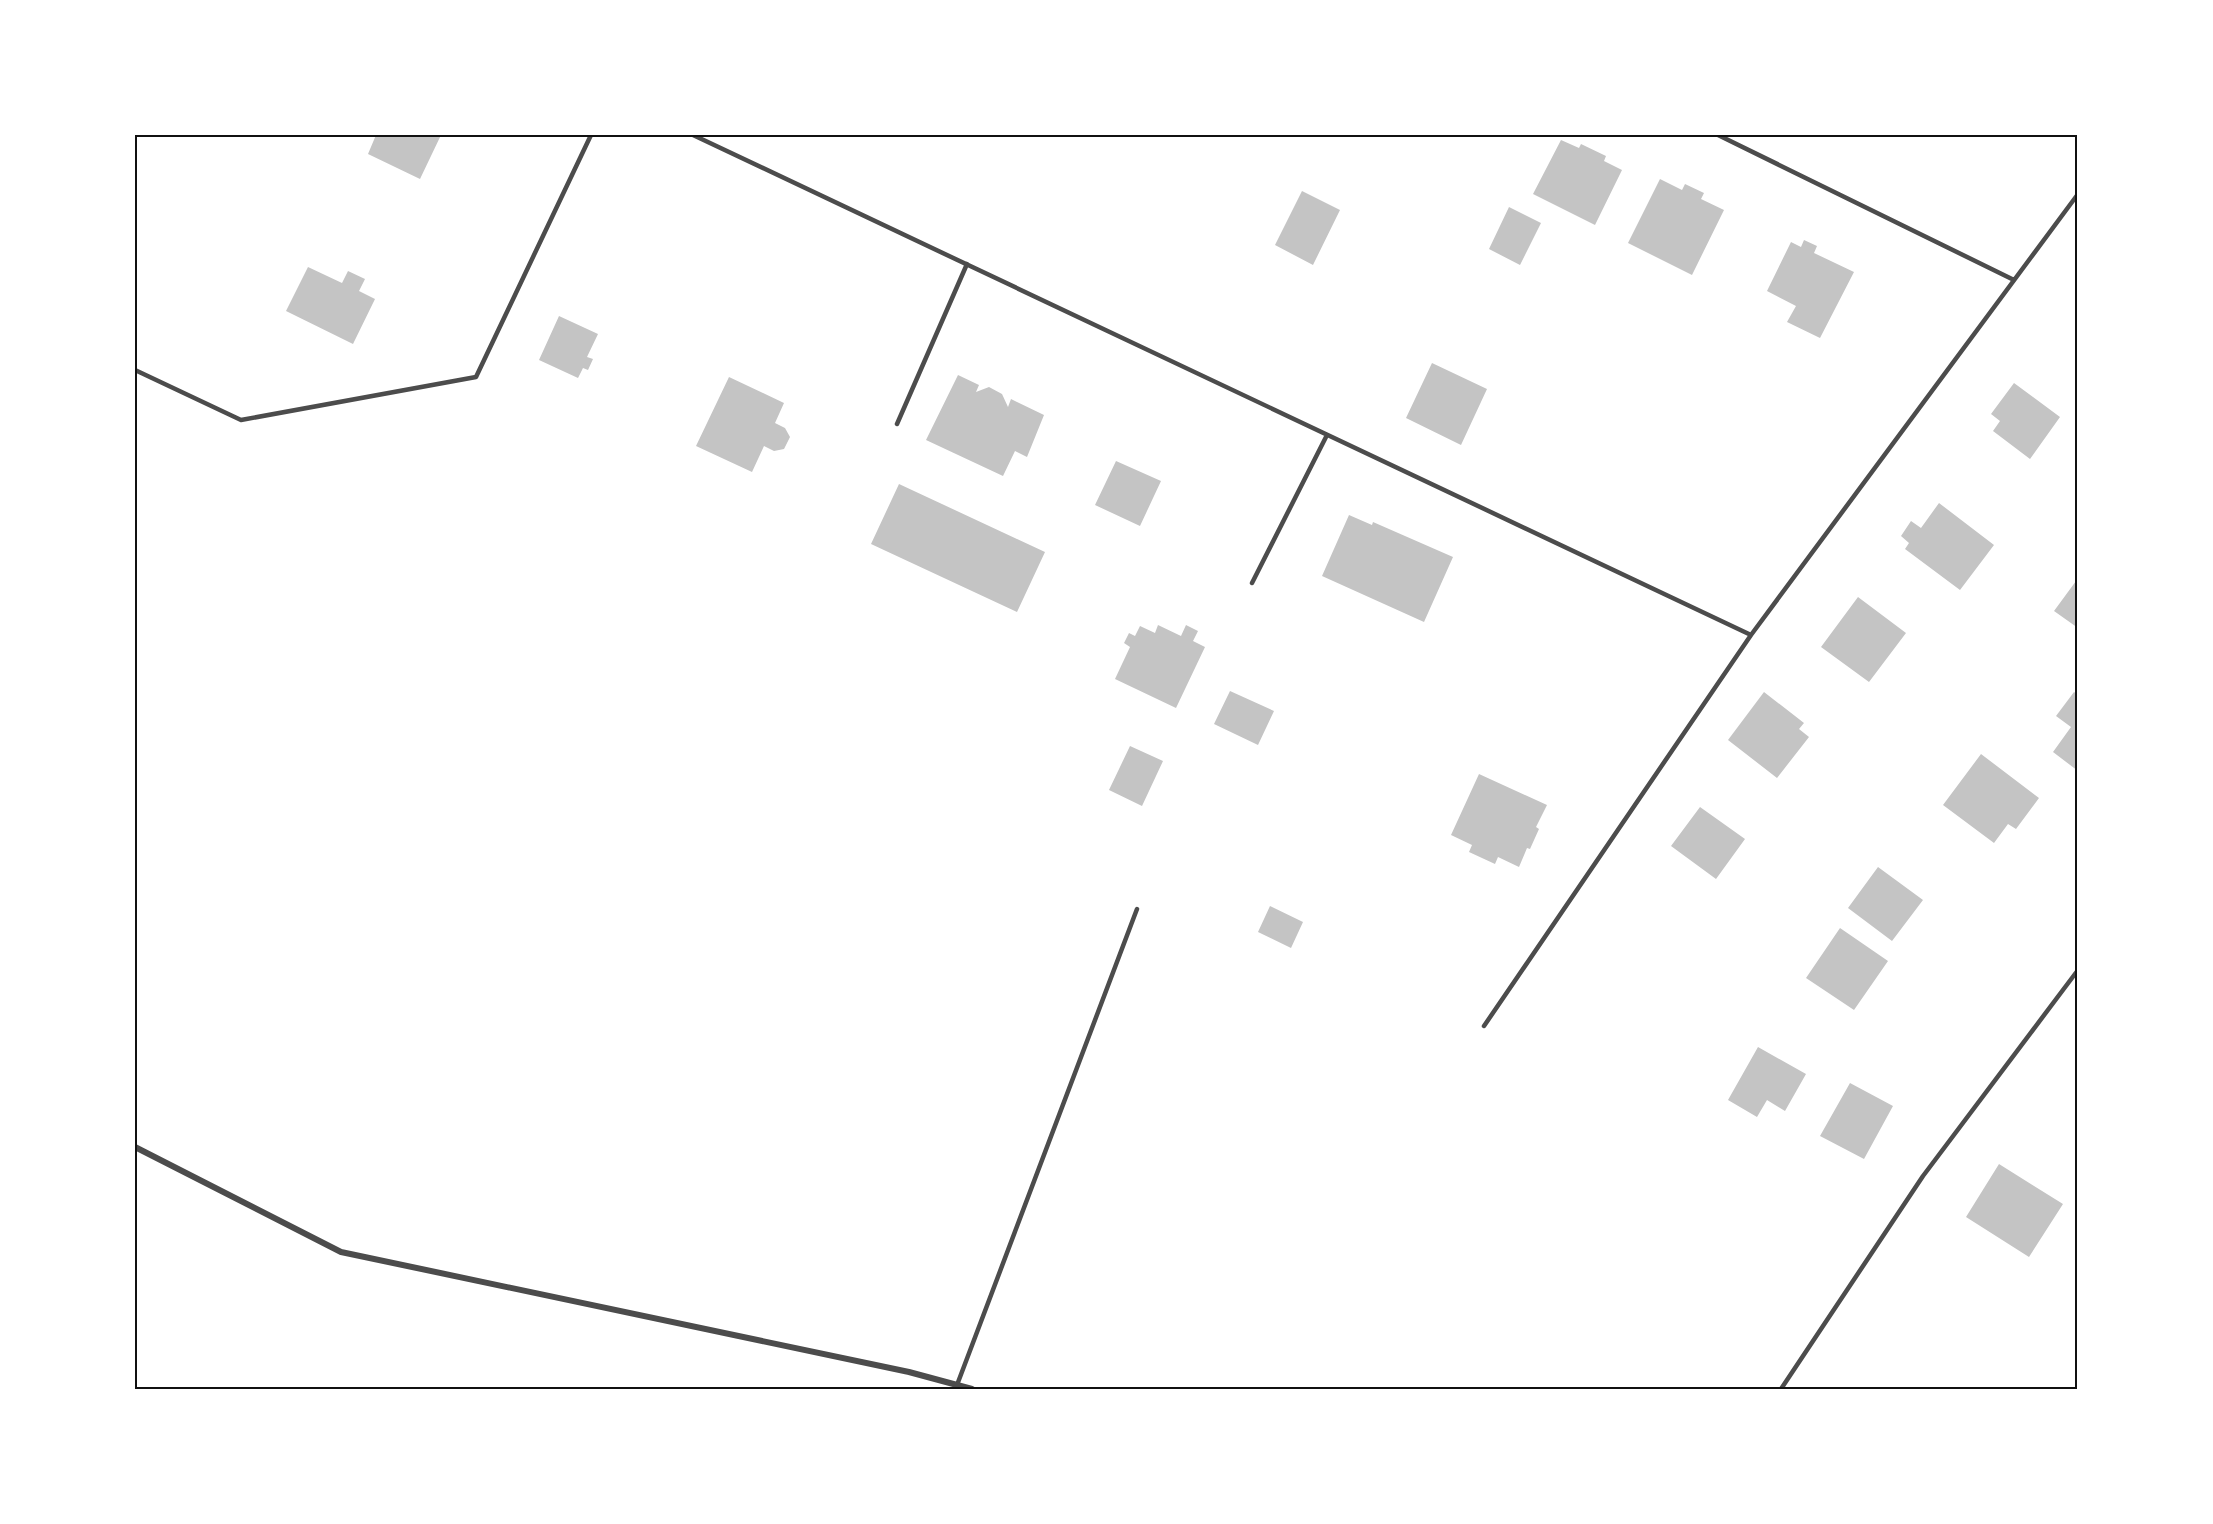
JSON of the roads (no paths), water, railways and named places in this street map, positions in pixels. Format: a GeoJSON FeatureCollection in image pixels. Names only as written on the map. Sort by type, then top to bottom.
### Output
{"type":"FeatureCollection","features":[{"type":"Feature","properties":{"kind":"street"},"geometry":{"type":"LineString","coordinates":[[135,1147],[341,1252],[909,1372],[972,1389]]}},
{"type":"Feature","properties":{"kind":"lane"},"geometry":{"type":"LineString","coordinates":[[135,370],[241,420],[476,377],[591,135]]}},
{"type":"Feature","properties":{"kind":"lane"},"geometry":{"type":"LineString","coordinates":[[693,135],[1751,635]]}},
{"type":"Feature","properties":{"kind":"lane"},"geometry":{"type":"LineString","coordinates":[[1718,135],[2014,280]]}},
{"type":"Feature","properties":{"kind":"lane"},"geometry":{"type":"LineString","coordinates":[[1484,1026],[1751,635],[2078,194]]}},
{"type":"Feature","properties":{"kind":"lane"},"geometry":{"type":"LineString","coordinates":[[897,424],[967,264]]}},
{"type":"Feature","properties":{"kind":"lane"},"geometry":{"type":"LineString","coordinates":[[1252,583],[1327,435]]}},
{"type":"Feature","properties":{"kind":"lane"},"geometry":{"type":"LineString","coordinates":[[957,1385],[1137,909]]}},
{"type":"Feature","properties":{"kind":"lane"},"geometry":{"type":"LineString","coordinates":[[1781,1389],[1923,1176],[2078,970]]}}]}
